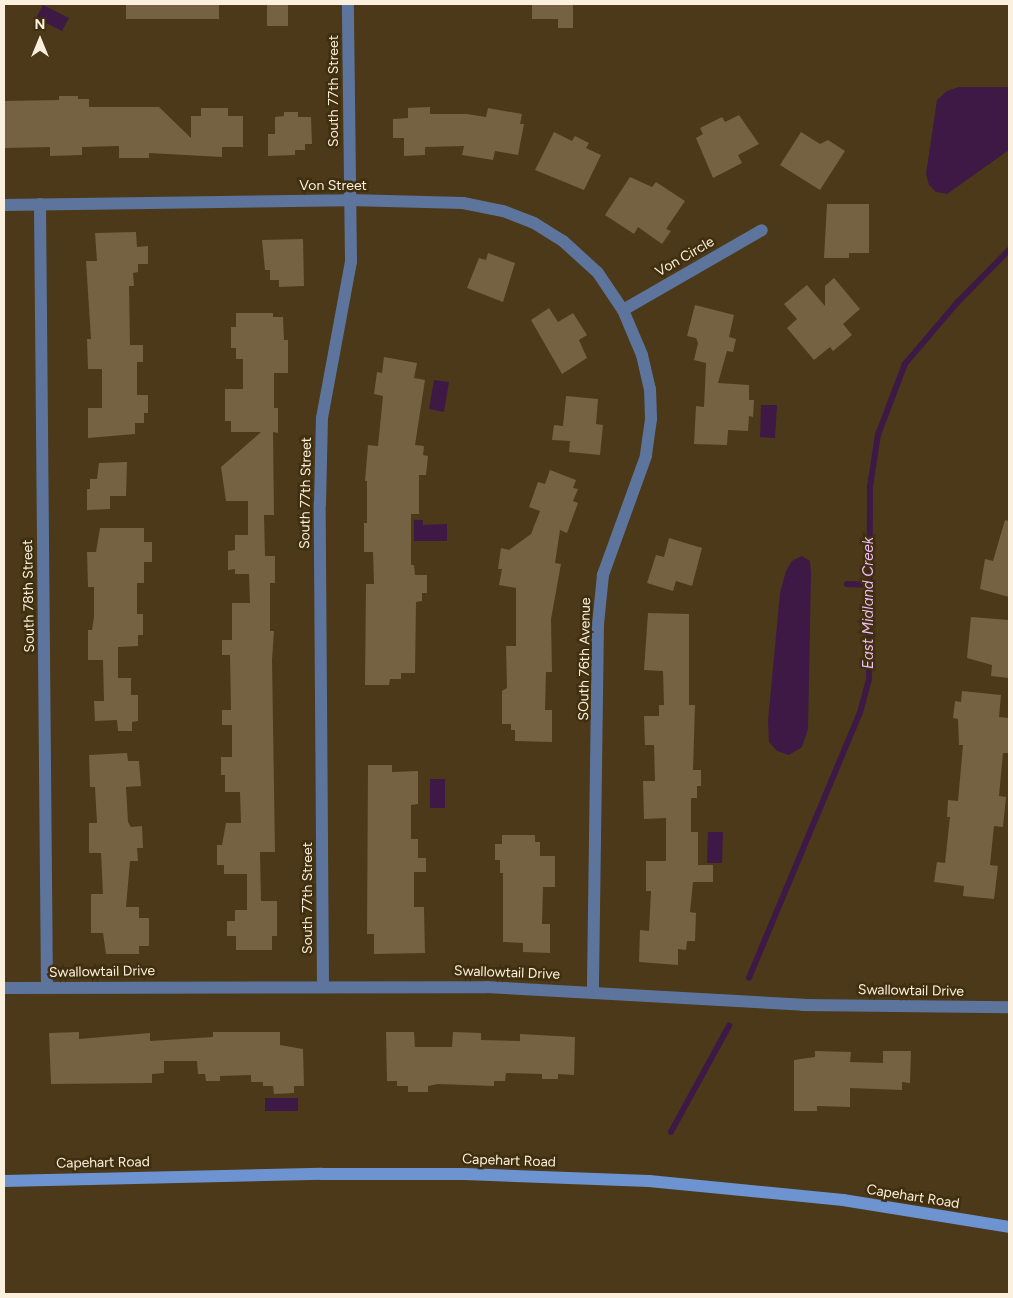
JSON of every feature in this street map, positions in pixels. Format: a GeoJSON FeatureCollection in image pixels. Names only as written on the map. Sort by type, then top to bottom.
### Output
{"type":"FeatureCollection","features":[{"type":"Feature","properties":{"kind":"street","name":"South 77th Street"},"geometry":{"type":"LineString","coordinates":[[323,985],[322,428],[328,376],[348,288],[348,4]]}},
{"type":"Feature","properties":{"kind":"street","name":"Von Street"},"geometry":{"type":"LineString","coordinates":[[4,205],[349,200],[463,202],[503,211],[534,223],[564,241],[598,273],[623,310]]}},
{"type":"Feature","properties":{"kind":"street","name":"South 78th Street"},"geometry":{"type":"LineString","coordinates":[[40,204],[47,987]]}},
{"type":"Feature","properties":{"kind":"street","name":"Von Circle"},"geometry":{"type":"LineString","coordinates":[[623,310],[762,230]]}},
{"type":"Feature","properties":{"kind":"street","name":"SOuth 76th Avenue"},"geometry":{"type":"LineString","coordinates":[[593,992],[598,624],[604,575],[646,456],[651,418],[650,389],[642,355],[623,310]]}},
{"type":"Feature","properties":{"kind":"street","name":"Swallowtail Drive"},"geometry":{"type":"LineString","coordinates":[[4,988],[323,985],[593,992],[803,1005],[1009,1007]]}},
{"type":"Feature","properties":{"kind":"street","name":"Capehart Road"},"geometry":{"type":"LineString","coordinates":[[4,1180],[370,1174],[649,1180],[843,1200],[1009,1227]]}},
{"type":"Feature","properties":{"kind":"shaded area"},"geometry":{"type":"Polygon","coordinates":[[[43,5],[69,18],[62,31],[36,18],[43,5]]]}},
{"type":"Feature","properties":{"kind":"shaded area"},"geometry":{"type":"Polygon","coordinates":[[[959,87],[1009,87],[1009,150],[947,194],[936,192],[929,185],[926,174],[937,100],[947,91],[959,87]]]}},
{"type":"Feature","properties":{"kind":"shaded area"},"geometry":{"type":"Polygon","coordinates":[[[434,380],[449,382],[444,412],[429,409],[434,380]]]}},
{"type":"Feature","properties":{"kind":"shaded area"},"geometry":{"type":"Polygon","coordinates":[[[761,405],[777,405],[775,438],[760,437],[761,405]]]}},
{"type":"Feature","properties":{"kind":"shaded area"},"geometry":{"type":"Polygon","coordinates":[[[414,520],[423,520],[423,525],[447,524],[447,541],[414,541],[414,520]]]}},
{"type":"Feature","properties":{"kind":"shaded area"},"geometry":{"type":"Polygon","coordinates":[[[802,556],[810,561],[811,573],[808,729],[802,747],[789,755],[777,751],[769,742],[768,721],[780,593],[786,571],[792,561],[802,556]]]}},
{"type":"Feature","properties":{"kind":"shaded area"},"geometry":{"type":"Polygon","coordinates":[[[430,779],[445,779],[445,808],[430,808],[430,779]]]}},
{"type":"Feature","properties":{"kind":"shaded area"},"geometry":{"type":"Polygon","coordinates":[[[708,832],[723,832],[722,863],[707,863],[708,832]]]}},
{"type":"Feature","properties":{"kind":"shaded area"},"geometry":{"type":"Polygon","coordinates":[[[265,1098],[298,1098],[298,1111],[265,1111],[265,1098]]]}},
{"type":"Feature","properties":{"kind":"building"},"geometry":{"type":"Polygon","coordinates":[[[126,4],[219,4],[219,19],[126,19],[126,4]]]}},
{"type":"Feature","properties":{"kind":"building"},"geometry":{"type":"Polygon","coordinates":[[[267,4],[288,4],[288,26],[267,26],[267,4]]]}},
{"type":"Feature","properties":{"kind":"building"},"geometry":{"type":"Polygon","coordinates":[[[532,4],[573,4],[573,28],[558,28],[558,19],[532,19],[532,4]]]}},
{"type":"Feature","properties":{"kind":"building"},"geometry":{"type":"Polygon","coordinates":[[[59,96],[78,96],[78,99],[89,99],[89,107],[159,107],[191,138],[191,116],[201,116],[201,108],[228,108],[228,116],[243,116],[243,147],[222,147],[222,157],[149,153],[149,158],[119,158],[119,146],[82,147],[82,155],[50,156],[50,147],[4,148],[4,101],[59,100],[59,96]]]}},
{"type":"Feature","properties":{"kind":"building"},"geometry":{"type":"Polygon","coordinates":[[[430,107],[430,114],[467,114],[486,117],[488,108],[522,114],[520,124],[524,124],[518,155],[495,151],[493,160],[462,155],[464,146],[425,147],[425,155],[404,156],[404,138],[393,138],[393,119],[408,118],[408,108],[430,107]]]}},
{"type":"Feature","properties":{"kind":"building"},"geometry":{"type":"Polygon","coordinates":[[[284,112],[298,112],[298,117],[311,117],[312,144],[305,144],[305,150],[295,150],[295,155],[268,156],[268,134],[275,134],[275,117],[284,116],[284,112]]]}},
{"type":"Feature","properties":{"kind":"building"},"geometry":{"type":"Polygon","coordinates":[[[739,115],[759,144],[738,155],[742,163],[713,178],[696,138],[703,134],[700,128],[722,117],[725,122],[739,115]]]}},
{"type":"Feature","properties":{"kind":"building"},"geometry":{"type":"Polygon","coordinates":[[[554,132],[572,141],[575,136],[589,143],[586,148],[601,155],[584,190],[535,170],[554,132]]]}},
{"type":"Feature","properties":{"kind":"building"},"geometry":{"type":"Polygon","coordinates":[[[801,132],[820,144],[828,140],[845,151],[820,190],[780,165],[801,132]]]}},
{"type":"Feature","properties":{"kind":"building"},"geometry":{"type":"Polygon","coordinates":[[[630,177],[652,187],[656,182],[685,201],[666,229],[671,231],[662,244],[638,227],[634,234],[605,215],[630,177]]]}},
{"type":"Feature","properties":{"kind":"building"},"geometry":{"type":"Polygon","coordinates":[[[827,204],[869,204],[869,253],[849,253],[849,258],[824,258],[827,204]]]}},
{"type":"Feature","properties":{"kind":"building"},"geometry":{"type":"Polygon","coordinates":[[[136,232],[137,247],[148,246],[148,264],[138,264],[138,272],[133,273],[134,286],[129,286],[130,345],[143,345],[143,362],[137,362],[137,395],[148,395],[148,413],[144,413],[144,423],[135,423],[135,434],[88,438],[88,408],[102,408],[102,369],[88,369],[87,339],[91,339],[86,261],[97,261],[95,233],[136,232]]]}},
{"type":"Feature","properties":{"kind":"building"},"geometry":{"type":"Polygon","coordinates":[[[303,239],[304,286],[279,287],[279,280],[270,280],[270,270],[265,270],[262,240],[303,239]]]}},
{"type":"Feature","properties":{"kind":"building"},"geometry":{"type":"Polygon","coordinates":[[[488,253],[515,263],[503,302],[467,288],[479,258],[486,260],[488,253]]]}},
{"type":"Feature","properties":{"kind":"building"},"geometry":{"type":"Polygon","coordinates":[[[834,278],[860,309],[843,324],[852,335],[833,351],[830,347],[814,360],[787,328],[797,319],[784,304],[807,285],[825,306],[825,286],[834,278]]]}},
{"type":"Feature","properties":{"kind":"building"},"geometry":{"type":"Polygon","coordinates":[[[695,305],[734,315],[729,337],[736,339],[733,352],[727,351],[718,383],[749,385],[749,400],[754,400],[753,417],[749,416],[748,431],[728,430],[727,445],[694,444],[696,406],[704,407],[706,363],[694,360],[698,343],[696,338],[687,336],[695,305]]]}},
{"type":"Feature","properties":{"kind":"building"},"geometry":{"type":"Polygon","coordinates":[[[549,308],[558,322],[573,313],[587,335],[579,340],[587,358],[562,374],[531,320],[549,308]]]}},
{"type":"Feature","properties":{"kind":"building"},"geometry":{"type":"Polygon","coordinates":[[[236,313],[273,313],[273,317],[283,317],[284,340],[288,340],[288,373],[274,373],[274,408],[278,408],[278,433],[273,432],[274,515],[264,515],[265,556],[275,556],[275,583],[270,583],[270,631],[274,631],[272,660],[275,852],[260,852],[261,901],[277,901],[277,936],[272,936],[272,950],[236,950],[236,936],[227,936],[227,921],[235,921],[235,910],[247,910],[247,874],[224,874],[224,865],[217,865],[217,845],[222,845],[226,823],[241,823],[240,792],[225,792],[225,775],[221,775],[221,757],[232,757],[232,725],[222,725],[222,710],[231,710],[230,655],[222,655],[222,640],[232,640],[232,603],[250,603],[249,574],[235,574],[235,569],[228,570],[228,551],[235,550],[235,535],[248,535],[248,501],[226,501],[221,467],[261,432],[231,432],[231,421],[225,421],[225,389],[243,389],[243,359],[236,359],[236,348],[231,348],[231,327],[236,327],[236,313]]]}},
{"type":"Feature","properties":{"kind":"building"},"geometry":{"type":"Polygon","coordinates":[[[384,357],[417,363],[414,378],[425,380],[415,445],[424,446],[423,455],[428,456],[426,475],[419,475],[419,514],[411,514],[411,565],[414,565],[415,575],[427,575],[427,593],[422,593],[422,601],[416,602],[415,673],[401,673],[401,679],[390,679],[389,685],[365,685],[366,584],[374,584],[373,552],[364,552],[364,523],[367,523],[367,481],[365,481],[368,445],[378,446],[383,396],[374,394],[377,372],[382,373],[384,357]]]}},
{"type":"Feature","properties":{"kind":"building"},"geometry":{"type":"Polygon","coordinates":[[[566,396],[598,399],[596,424],[603,425],[600,455],[569,452],[570,441],[552,440],[554,425],[563,426],[566,396]]]}},
{"type":"Feature","properties":{"kind":"building"},"geometry":{"type":"Polygon","coordinates":[[[127,462],[126,496],[110,496],[110,509],[87,510],[87,489],[90,489],[90,479],[97,479],[99,463],[127,462]]]}},
{"type":"Feature","properties":{"kind":"building"},"geometry":{"type":"Polygon","coordinates":[[[550,470],[576,480],[573,488],[578,489],[573,501],[578,503],[567,533],[560,530],[555,563],[561,564],[551,619],[552,672],[546,672],[545,710],[552,710],[552,742],[515,741],[515,730],[511,730],[511,724],[502,724],[502,691],[507,688],[506,646],[516,646],[516,588],[499,585],[502,569],[498,569],[501,548],[509,550],[531,534],[540,511],[529,507],[538,482],[545,484],[550,470]]]}},
{"type":"Feature","properties":{"kind":"building"},"geometry":{"type":"Polygon","coordinates":[[[1005,520],[1009,521],[1009,597],[980,589],[985,559],[993,561],[1005,520]]]}},
{"type":"Feature","properties":{"kind":"building"},"geometry":{"type":"Polygon","coordinates":[[[100,528],[144,528],[144,542],[152,542],[152,562],[144,562],[144,583],[137,583],[137,614],[143,614],[143,635],[138,635],[138,646],[118,647],[118,678],[131,678],[131,695],[138,695],[138,721],[132,722],[132,731],[118,731],[117,720],[95,721],[94,701],[104,701],[103,660],[88,660],[88,630],[92,630],[94,617],[94,587],[88,587],[87,552],[96,552],[100,528]]]}},
{"type":"Feature","properties":{"kind":"building"},"geometry":{"type":"Polygon","coordinates":[[[669,538],[702,548],[692,586],[676,581],[673,591],[647,583],[656,555],[664,557],[669,538]]]}},
{"type":"Feature","properties":{"kind":"building"},"geometry":{"type":"Polygon","coordinates":[[[648,613],[689,614],[689,705],[695,705],[693,770],[701,770],[701,786],[697,786],[697,798],[691,798],[691,832],[698,832],[698,865],[713,865],[713,882],[693,882],[690,912],[696,913],[695,941],[687,941],[686,950],[678,949],[678,965],[639,962],[640,930],[649,931],[651,891],[646,891],[646,861],[666,861],[666,818],[644,819],[643,781],[655,781],[654,745],[645,745],[644,716],[659,716],[659,705],[664,705],[663,671],[644,670],[648,613]]]}},
{"type":"Feature","properties":{"kind":"building"},"geometry":{"type":"Polygon","coordinates":[[[971,617],[1009,620],[1009,678],[991,676],[992,665],[967,658],[971,617]]]}},
{"type":"Feature","properties":{"kind":"building"},"geometry":{"type":"Polygon","coordinates":[[[962,691],[1001,695],[999,717],[1009,718],[1009,753],[1003,753],[999,796],[1006,797],[1003,827],[994,826],[990,865],[998,866],[994,899],[963,896],[964,886],[934,882],[937,862],[945,863],[950,817],[947,817],[948,800],[958,801],[963,745],[959,745],[958,719],[953,718],[955,701],[961,702],[962,691]]]}},
{"type":"Feature","properties":{"kind":"building"},"geometry":{"type":"Polygon","coordinates":[[[127,753],[128,761],[139,761],[141,786],[126,787],[128,822],[131,827],[142,826],[143,848],[137,848],[138,861],[130,861],[126,907],[139,907],[139,918],[149,918],[149,946],[139,946],[139,954],[106,954],[103,933],[91,933],[91,894],[103,894],[101,853],[89,853],[89,823],[97,823],[95,787],[90,787],[89,755],[127,753]]]}},
{"type":"Feature","properties":{"kind":"building"},"geometry":{"type":"Polygon","coordinates":[[[368,765],[392,765],[392,772],[418,771],[418,804],[411,805],[411,839],[418,839],[418,858],[426,858],[426,872],[414,872],[414,907],[424,907],[425,953],[374,954],[374,934],[367,934],[368,765]]]}},
{"type":"Feature","properties":{"kind":"building"},"geometry":{"type":"Polygon","coordinates":[[[502,835],[535,835],[535,842],[540,842],[540,856],[555,856],[555,887],[543,887],[542,924],[550,924],[550,953],[523,952],[523,943],[503,942],[503,873],[500,873],[500,860],[495,860],[495,844],[502,844],[502,835]]]}},
{"type":"Feature","properties":{"kind":"building"},"geometry":{"type":"Polygon","coordinates":[[[79,1032],[79,1039],[150,1033],[150,1041],[213,1037],[213,1032],[280,1032],[280,1045],[303,1049],[304,1086],[294,1086],[294,1093],[274,1094],[273,1086],[263,1086],[263,1082],[251,1082],[251,1075],[220,1076],[220,1081],[206,1081],[205,1074],[198,1074],[197,1061],[164,1061],[164,1073],[152,1074],[152,1083],[51,1084],[49,1033],[79,1032]]]}},
{"type":"Feature","properties":{"kind":"building"},"geometry":{"type":"Polygon","coordinates":[[[386,1032],[414,1032],[415,1047],[452,1047],[453,1032],[481,1033],[481,1040],[520,1041],[520,1034],[575,1037],[574,1075],[558,1074],[558,1079],[542,1079],[542,1074],[506,1073],[505,1081],[494,1081],[494,1086],[438,1084],[428,1086],[428,1092],[408,1092],[408,1086],[397,1086],[397,1081],[387,1081],[386,1032]]]}},
{"type":"Feature","properties":{"kind":"building"},"geometry":{"type":"Polygon","coordinates":[[[815,1051],[851,1052],[850,1062],[883,1063],[883,1051],[911,1051],[910,1083],[902,1082],[902,1090],[850,1088],[850,1107],[817,1106],[817,1111],[794,1111],[794,1060],[815,1057],[815,1051]]]}},
{"type":"Feature","properties":{"kind":"waterway","name":"East Midland Creek"},"geometry":{"type":"LineString","coordinates":[[749,978],[860,713],[869,679],[870,487],[878,435],[905,364],[957,303],[1009,250]]}},
{"type":"Feature","properties":{"kind":"waterway"},"geometry":{"type":"LineString","coordinates":[[847,584],[870,585]]}},
{"type":"Feature","properties":{"kind":"waterway","name":"East Midland Creek"},"geometry":{"type":"LineString","coordinates":[[671,1132],[729,1026]]}}]}
